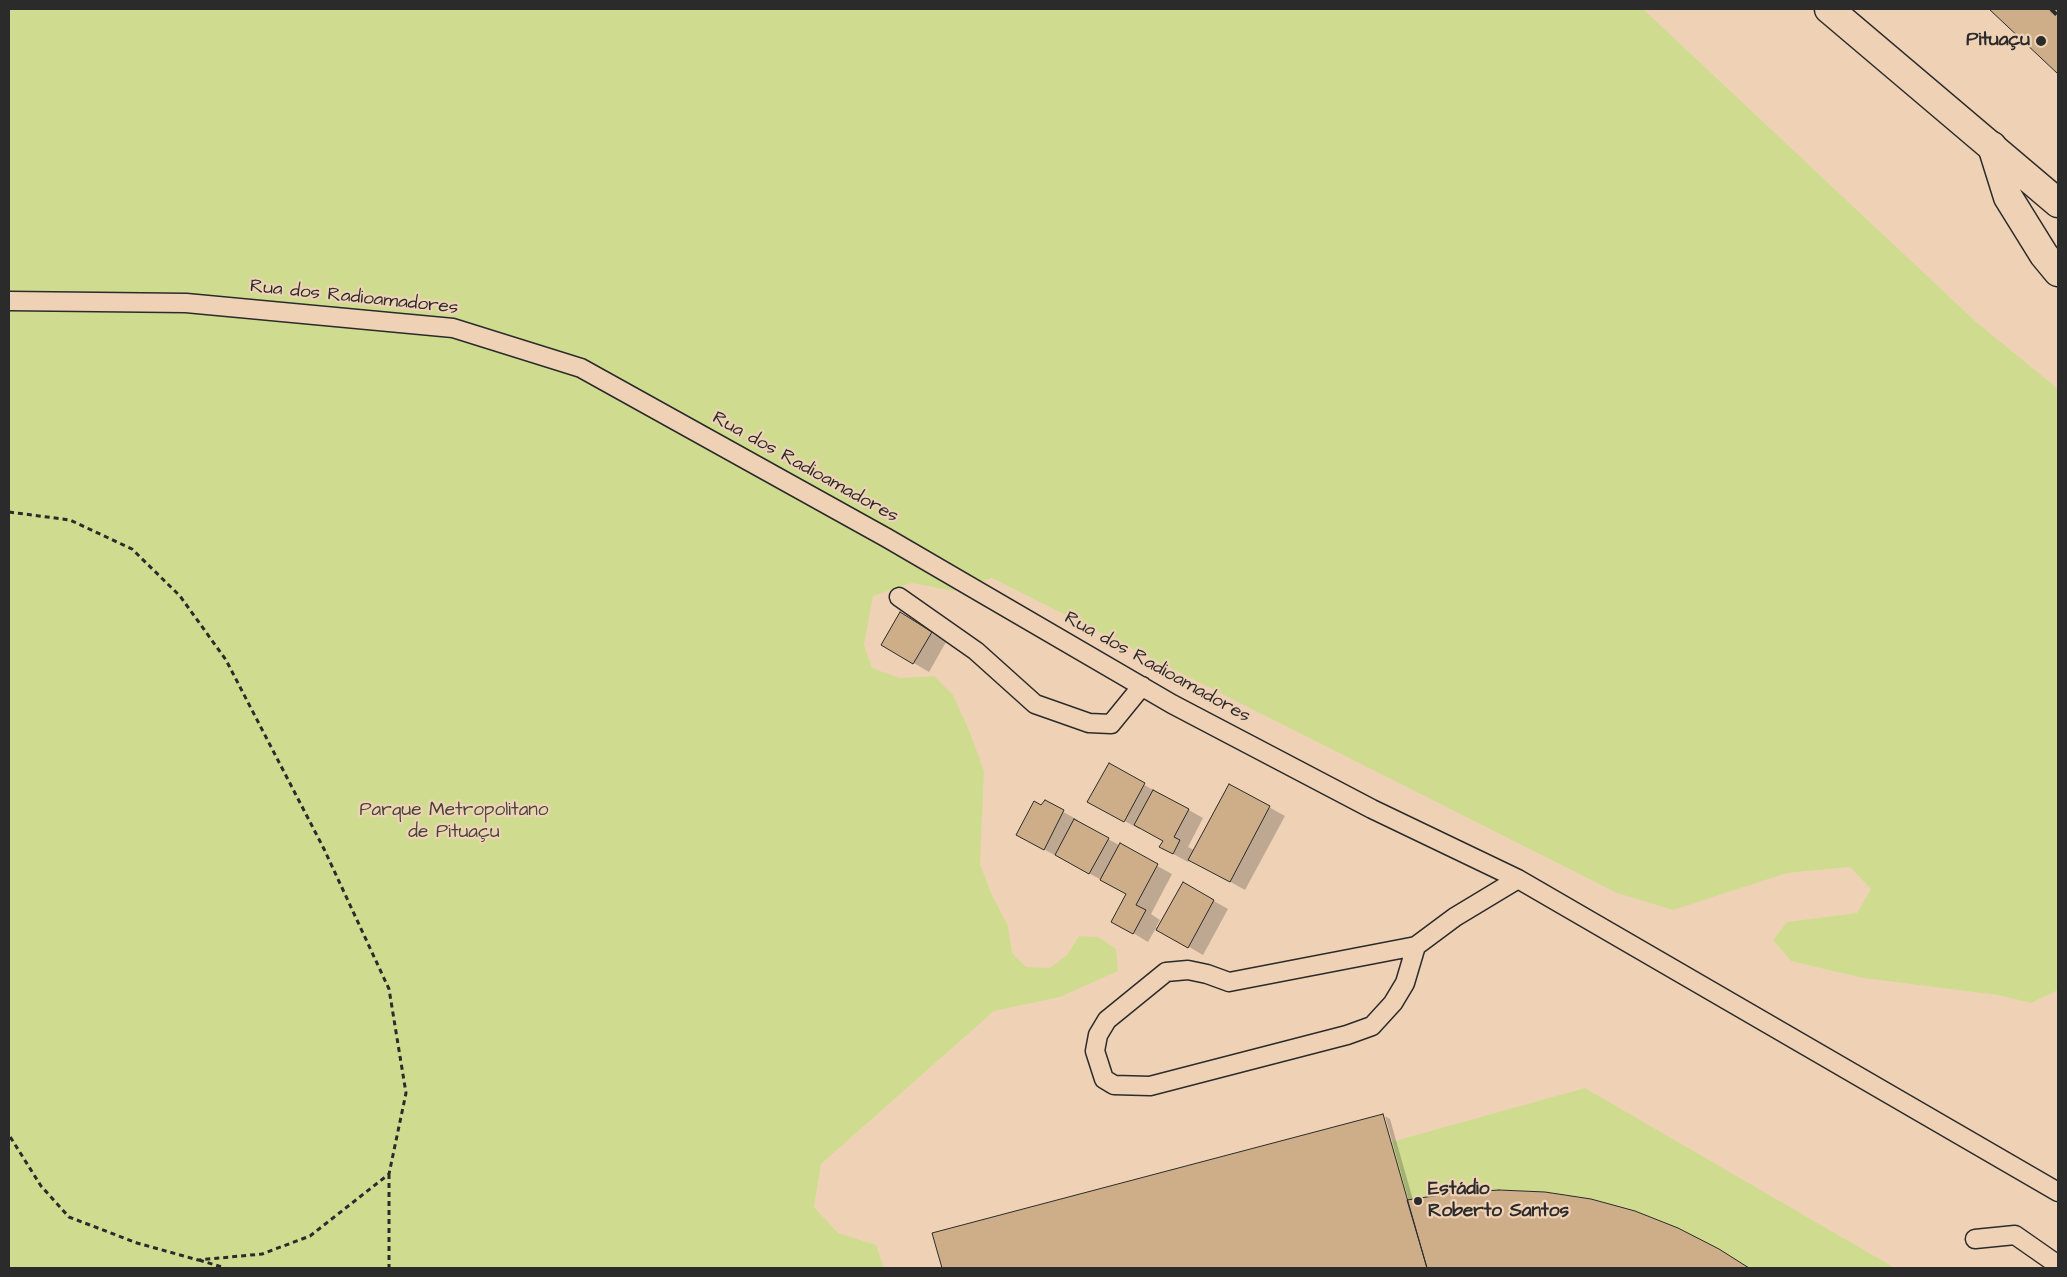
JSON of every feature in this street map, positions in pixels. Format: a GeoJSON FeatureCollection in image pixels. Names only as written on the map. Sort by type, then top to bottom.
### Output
{"type":"FeatureCollection","features":[{"type":"Feature","properties":{"kind":"main road"},"geometry":{"type":"LineString","coordinates":[[1829,9],[2058,202]]}},
{"type":"Feature","properties":{"kind":"main road"},"geometry":{"type":"LineString","coordinates":[[1992,146],[2008,197],[2044,255],[2058,272]]}},
{"type":"Feature","properties":{"kind":"lane","name":"Rua dos Radioamadores"},"geometry":{"type":"LineString","coordinates":[[9,302],[186,302],[453,328],[581,368],[888,538],[1142,686],[1372,809],[1518,879],[2058,1192]]}},
{"type":"Feature","properties":{"kind":"lane"},"geometry":{"type":"LineString","coordinates":[[899,597],[976,651],[1035,704],[1089,723],[1111,724],[1142,686]]}},
{"type":"Feature","properties":{"kind":"lane"},"geometry":{"type":"LineString","coordinates":[[1416,946],[1405,983],[1393,1003],[1372,1026],[1347,1035],[1150,1086],[1114,1085],[1104,1079],[1095,1051],[1098,1035],[1107,1020],[1166,972],[1188,970],[1229,982],[1416,946],[1454,917],[1518,879]]}},
{"type":"Feature","properties":{"kind":"lane"},"geometry":{"type":"LineString","coordinates":[[1975,1239],[2015,1235],[2058,1265]]}},
{"type":"Feature","properties":{"kind":"path"},"geometry":{"type":"LineString","coordinates":[[9,512],[70,520],[132,550],[180,596],[226,660],[324,849],[389,990],[406,1093],[388,1174],[390,1268]]}},
{"type":"Feature","properties":{"kind":"path"},"geometry":{"type":"LineString","coordinates":[[9,1136],[41,1186],[69,1217],[138,1243],[225,1268]]}},
{"type":"Feature","properties":{"kind":"path"},"geometry":{"type":"LineString","coordinates":[[198,1260],[262,1254],[310,1236],[388,1174]]}},
{"type":"Feature","properties":{"kind":"green space","name":"Parque Metropolitano de Pituaçu"},"geometry":{"type":"Polygon","coordinates":[[[9,9],[1643,9],[1975,321],[2058,389],[2058,990],[2031,1003],[1998,995],[1863,978],[1791,961],[1773,940],[1787,922],[1857,913],[1871,889],[1850,867],[1787,873],[1673,910],[1617,893],[992,578],[953,591],[912,583],[873,596],[864,645],[872,668],[900,678],[934,676],[953,695],[969,730],[984,771],[980,864],[991,893],[1008,926],[1012,953],[1026,967],[1050,968],[1067,955],[1079,936],[1098,937],[1116,949],[1118,971],[1060,997],[994,1011],[821,1164],[814,1207],[838,1233],[876,1245],[884,1268],[9,1268],[9,9]]]}},
{"type":"Feature","properties":{"kind":"green space","name":"Estádio Roberto Santos"},"geometry":{"type":"Polygon","coordinates":[[[1585,1088],[1895,1268],[942,1268],[932,1233],[1383,1114],[1391,1142],[1585,1088]]]}},
{"type":"Feature","properties":{"kind":"building","name":"Pituaçu"},"geometry":{"type":"Polygon","coordinates":[[[1989,9],[2058,9],[2058,74],[1989,9]]]}},
{"type":"Feature","properties":{"kind":"building"},"geometry":{"type":"Polygon","coordinates":[[[900,612],[932,632],[913,664],[881,645],[900,612]]]}},
{"type":"Feature","properties":{"kind":"building"},"geometry":{"type":"Polygon","coordinates":[[[1109,763],[1145,783],[1124,822],[1087,802],[1109,763]]]}},
{"type":"Feature","properties":{"kind":"building"},"geometry":{"type":"Polygon","coordinates":[[[1229,784],[1270,806],[1230,882],[1188,860],[1229,784]]]}},
{"type":"Feature","properties":{"kind":"building"},"geometry":{"type":"Polygon","coordinates":[[[1153,790],[1189,809],[1174,837],[1180,840],[1173,854],[1159,847],[1163,841],[1134,825],[1153,790]]]}},
{"type":"Feature","properties":{"kind":"building"},"geometry":{"type":"Polygon","coordinates":[[[1045,800],[1064,810],[1044,850],[1016,835],[1034,801],[1041,805],[1045,800]]]}},
{"type":"Feature","properties":{"kind":"building"},"geometry":{"type":"Polygon","coordinates":[[[1074,819],[1109,838],[1089,874],[1055,855],[1074,819]]]}},
{"type":"Feature","properties":{"kind":"building"},"geometry":{"type":"Polygon","coordinates":[[[1120,843],[1158,864],[1136,905],[1146,910],[1133,934],[1111,922],[1126,894],[1100,880],[1120,843]]]}},
{"type":"Feature","properties":{"kind":"building"},"geometry":{"type":"Polygon","coordinates":[[[1183,882],[1214,900],[1188,948],[1156,930],[1183,882]]]}},
{"type":"Feature","properties":{"kind":"building"},"geometry":{"type":"Polygon","coordinates":[[[1383,1114],[1427,1268],[942,1268],[932,1233],[1383,1114]]]}},
{"type":"Feature","properties":{"kind":"building"},"geometry":{"type":"Polygon","coordinates":[[[1499,1190],[1545,1192],[1591,1199],[1635,1211],[1678,1228],[1719,1249],[1749,1268],[1427,1268],[1407,1200],[1453,1193],[1499,1190]]]}},
{"type":"Feature","properties":{"kind":"railway"},"geometry":{"type":"LineString","coordinates":[[2051,9],[2058,16]]}},
{"type":"Feature","properties":{"kind":"place","name":"Pituaçu"},"geometry":{"type":"Point","coordinates":[2041,41]}},
{"type":"Feature","properties":{"kind":"place","name":"Estádio Roberto Santos"},"geometry":{"type":"Point","coordinates":[1418,1201]}}]}
